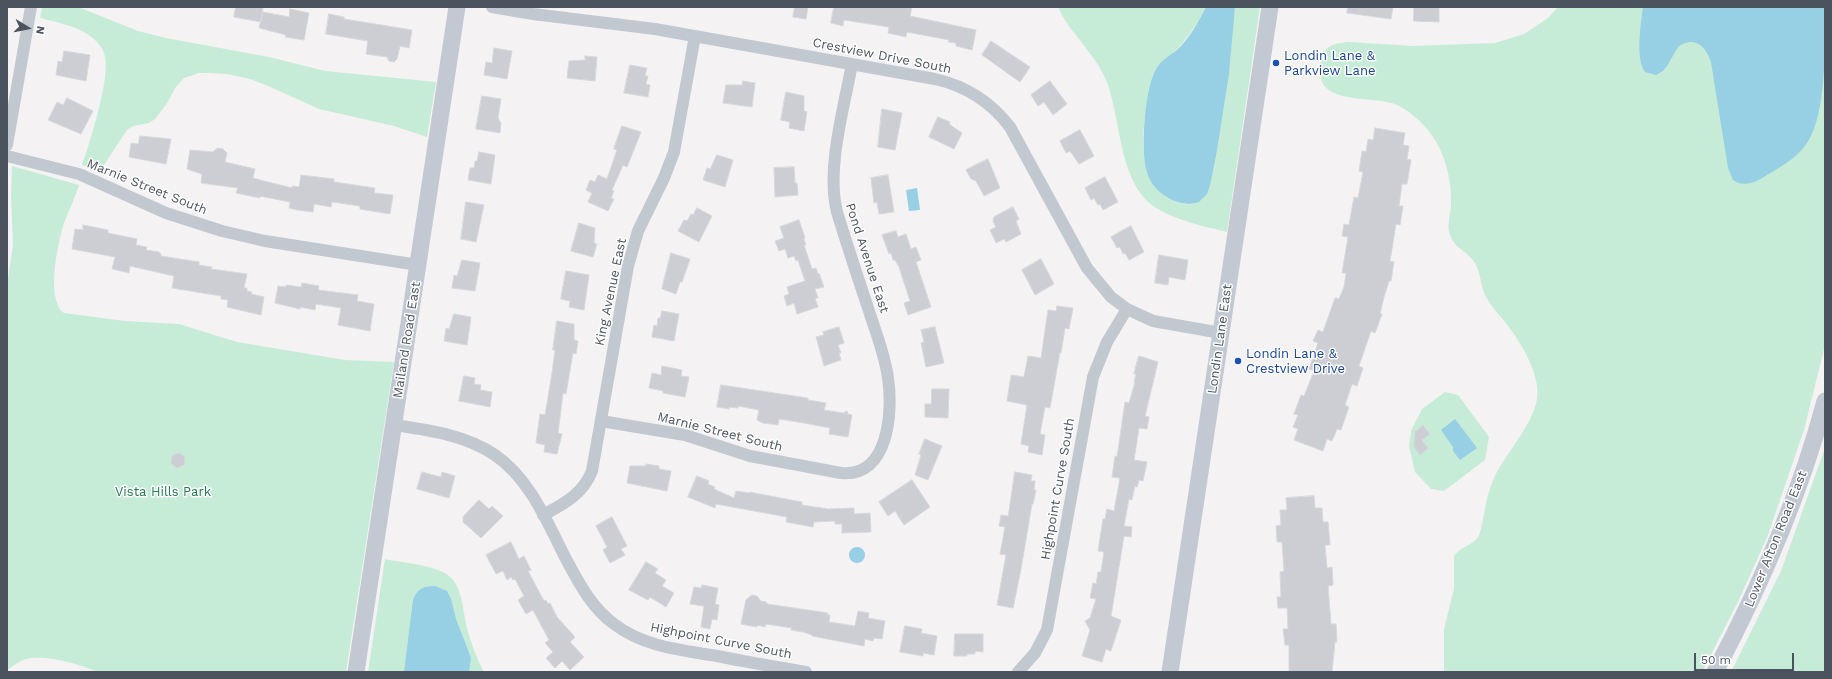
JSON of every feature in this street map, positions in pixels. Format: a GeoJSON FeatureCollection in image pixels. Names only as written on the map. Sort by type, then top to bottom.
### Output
{"type":"FeatureCollection","features":[{"type":"Feature","properties":{"kind":"street"},"geometry":{"type":"LineString","coordinates":[[7,145],[32,7]]}},
{"type":"Feature","properties":{"kind":"street","name":"Mailand Road East"},"geometry":{"type":"LineString","coordinates":[[356,672],[457,7]]}},
{"type":"Feature","properties":{"kind":"street","name":"Crestview Drive South"},"geometry":{"type":"LineString","coordinates":[[492,7],[545,16],[628,25],[695,36],[949,82],[970,91],[993,108],[1016,137],[1087,268],[1111,297],[1127,309],[1144,318],[1162,323],[1221,334]]}},
{"type":"Feature","properties":{"kind":"street","name":"Londin Lane East"},"geometry":{"type":"LineString","coordinates":[[1170,672],[1270,7]]}},
{"type":"Feature","properties":{"kind":"street","name":"King Avenue East"},"geometry":{"type":"LineString","coordinates":[[543,515],[572,498],[584,486],[593,465],[628,266],[638,231],[664,178],[674,152],[695,36]]}},
{"type":"Feature","properties":{"kind":"street","name":"Pond Avenue East"},"geometry":{"type":"LineString","coordinates":[[852,64],[835,161],[833,190],[837,212],[883,353],[888,379],[889,398],[883,447],[876,458]]}},
{"type":"Feature","properties":{"kind":"street","name":"Marnie Street South"},"geometry":{"type":"LineString","coordinates":[[7,156],[79,174],[160,210],[222,231],[265,241],[418,264]]}},
{"type":"Feature","properties":{"kind":"street","name":"Highpoint Curve South"},"geometry":{"type":"LineString","coordinates":[[1018,672],[1035,653],[1047,630],[1093,377],[1103,350],[1127,309]]}},
{"type":"Feature","properties":{"kind":"street","name":"Lower Afton Road East"},"geometry":{"type":"LineString","coordinates":[[1715,672],[1738,630],[1773,553],[1801,478],[1825,401]]}},
{"type":"Feature","properties":{"kind":"street","name":"Marnie Street South"},"geometry":{"type":"LineString","coordinates":[[601,421],[685,435],[758,458],[844,473],[860,470],[876,458]]}},
{"type":"Feature","properties":{"kind":"street","name":"Highpoint Curve South"},"geometry":{"type":"LineString","coordinates":[[394,425],[455,437],[480,446],[494,454],[518,476],[530,492],[588,597],[607,619],[628,633],[658,646],[806,672]]}},
{"type":"Feature","properties":{"kind":"green space"},"geometry":{"type":"Polygon","coordinates":[[[42,7],[78,7],[138,31],[166,38],[269,57],[325,71],[436,82],[427,137],[394,126],[319,109],[250,79],[227,74],[199,73],[184,78],[176,87],[166,105],[155,119],[149,123],[133,126],[127,130],[100,171],[82,165],[94,127],[105,80],[106,67],[104,54],[96,41],[82,31],[40,18],[42,7]]]}},
{"type":"Feature","properties":{"kind":"green space"},"geometry":{"type":"Polygon","coordinates":[[[1058,7],[1206,7],[1187,38],[1156,69],[1148,95],[1145,114],[1144,153],[1147,171],[1155,186],[1168,198],[1186,204],[1195,204],[1206,194],[1210,186],[1230,64],[1235,7],[1260,7],[1227,232],[1191,223],[1158,209],[1145,198],[1135,185],[1128,169],[1123,151],[1106,80],[1096,61],[1069,26],[1058,7]]]}},
{"type":"Feature","properties":{"kind":"green space"},"geometry":{"type":"Polygon","coordinates":[[[1558,7],[1825,7],[1825,345],[1804,430],[1768,535],[1738,602],[1702,672],[1444,672],[1444,629],[1454,589],[1454,556],[1479,536],[1491,485],[1504,460],[1528,423],[1536,404],[1538,394],[1537,383],[1529,360],[1517,338],[1485,295],[1476,264],[1455,244],[1451,237],[1449,226],[1451,197],[1449,178],[1441,151],[1431,134],[1416,118],[1397,105],[1388,102],[1351,98],[1339,95],[1329,90],[1322,83],[1320,72],[1321,60],[1325,50],[1331,46],[1348,42],[1413,46],[1495,43],[1524,34],[1548,18],[1558,7]]]}},
{"type":"Feature","properties":{"kind":"green space","name":"Vista Hills Park"},"geometry":{"type":"Polygon","coordinates":[[[12,166],[79,185],[64,223],[56,257],[54,284],[55,296],[58,306],[64,313],[125,321],[179,324],[237,342],[345,360],[394,362],[346,672],[97,672],[72,663],[42,658],[23,660],[7,670],[7,286],[13,245],[11,196],[12,166]]]}},
{"type":"Feature","properties":{"kind":"green space"},"geometry":{"type":"Polygon","coordinates":[[[1445,392],[1458,395],[1489,437],[1485,460],[1444,491],[1431,489],[1415,472],[1409,446],[1411,431],[1422,409],[1445,392]]]}},
{"type":"Feature","properties":{"kind":"green space"},"geometry":{"type":"Polygon","coordinates":[[[1825,448],[1825,672],[1731,672],[1781,571],[1825,448]]]}},
{"type":"Feature","properties":{"kind":"green space"},"geometry":{"type":"Polygon","coordinates":[[[385,559],[429,567],[443,572],[450,577],[459,590],[466,624],[477,657],[484,672],[368,672],[385,559]]]}},
{"type":"Feature","properties":{"kind":"water"},"geometry":{"type":"Polygon","coordinates":[[[1206,7],[1235,7],[1229,74],[1210,186],[1207,194],[1199,202],[1184,204],[1170,199],[1162,194],[1148,176],[1144,150],[1144,122],[1148,94],[1156,69],[1161,62],[1177,50],[1186,40],[1206,7]]]}},
{"type":"Feature","properties":{"kind":"water"},"geometry":{"type":"Polygon","coordinates":[[[1643,7],[1825,7],[1824,77],[1818,114],[1814,130],[1807,143],[1799,153],[1778,169],[1759,180],[1742,184],[1733,180],[1728,168],[1709,56],[1699,44],[1689,42],[1678,47],[1663,71],[1656,75],[1645,72],[1642,66],[1639,50],[1643,7]]]}},
{"type":"Feature","properties":{"kind":"water"},"geometry":{"type":"Polygon","coordinates":[[[917,188],[920,210],[909,211],[906,190],[917,188]]]}},
{"type":"Feature","properties":{"kind":"water"},"geometry":{"type":"Polygon","coordinates":[[[1455,419],[1477,448],[1460,460],[1441,430],[1455,419]]]}},
{"type":"Feature","properties":{"kind":"water"},"geometry":{"type":"Polygon","coordinates":[[[857,547],[864,552],[865,555],[860,562],[857,563],[850,558],[849,555],[854,548],[857,547]]]}},
{"type":"Feature","properties":{"kind":"water"},"geometry":{"type":"Polygon","coordinates":[[[435,586],[447,591],[451,599],[456,619],[471,658],[469,672],[404,672],[413,600],[416,593],[421,589],[435,586]]]}},
{"type":"Feature","properties":{"kind":"building"},"geometry":{"type":"Polygon","coordinates":[[[236,7],[263,7],[261,22],[234,17],[236,7]]]}},
{"type":"Feature","properties":{"kind":"building"},"geometry":{"type":"Polygon","coordinates":[[[795,7],[808,7],[806,19],[793,17],[795,7]]]}},
{"type":"Feature","properties":{"kind":"building"},"geometry":{"type":"Polygon","coordinates":[[[834,7],[912,7],[910,16],[976,30],[972,50],[956,46],[956,43],[948,42],[949,40],[907,32],[906,37],[888,33],[889,27],[844,20],[843,26],[831,23],[834,7]]]}},
{"type":"Feature","properties":{"kind":"building"},"geometry":{"type":"Polygon","coordinates":[[[1348,7],[1393,7],[1391,19],[1347,13],[1348,7]]]}},
{"type":"Feature","properties":{"kind":"building"},"geometry":{"type":"Polygon","coordinates":[[[1414,7],[1439,7],[1439,22],[1414,21],[1414,7]]]}},
{"type":"Feature","properties":{"kind":"building"},"geometry":{"type":"Polygon","coordinates":[[[290,9],[309,13],[304,40],[285,37],[286,35],[259,28],[263,12],[289,17],[290,9]]]}},
{"type":"Feature","properties":{"kind":"building"},"geometry":{"type":"Polygon","coordinates":[[[329,14],[344,17],[344,19],[412,30],[409,48],[400,46],[397,59],[394,62],[389,61],[387,57],[366,54],[368,41],[326,34],[329,14]]]}},
{"type":"Feature","properties":{"kind":"building"},"geometry":{"type":"Polygon","coordinates":[[[991,41],[1030,67],[1020,82],[982,55],[991,41]]]}},
{"type":"Feature","properties":{"kind":"building"},"geometry":{"type":"Polygon","coordinates":[[[494,48],[512,51],[507,79],[484,75],[486,62],[492,63],[494,48]]]}},
{"type":"Feature","properties":{"kind":"building"},"geometry":{"type":"Polygon","coordinates":[[[64,51],[90,55],[86,81],[56,75],[58,61],[62,62],[64,51]]]}},
{"type":"Feature","properties":{"kind":"building"},"geometry":{"type":"Polygon","coordinates":[[[585,56],[597,57],[595,81],[567,78],[569,61],[585,60],[585,56]]]}},
{"type":"Feature","properties":{"kind":"building"},"geometry":{"type":"Polygon","coordinates":[[[630,65],[647,68],[645,76],[648,76],[646,84],[650,85],[648,97],[624,93],[630,65]]]}},
{"type":"Feature","properties":{"kind":"building"},"geometry":{"type":"Polygon","coordinates":[[[743,81],[755,83],[752,107],[723,103],[726,85],[742,85],[743,81]]]}},
{"type":"Feature","properties":{"kind":"building"},"geometry":{"type":"Polygon","coordinates":[[[1050,81],[1067,104],[1053,115],[1044,102],[1038,106],[1031,95],[1050,81]]]}},
{"type":"Feature","properties":{"kind":"building"},"geometry":{"type":"Polygon","coordinates":[[[786,92],[804,96],[804,111],[807,112],[804,131],[789,128],[790,122],[781,120],[786,92]]]}},
{"type":"Feature","properties":{"kind":"building"},"geometry":{"type":"Polygon","coordinates":[[[482,96],[501,99],[498,118],[501,123],[500,133],[476,129],[482,96]]]}},
{"type":"Feature","properties":{"kind":"building"},"geometry":{"type":"Polygon","coordinates":[[[67,98],[93,111],[81,134],[48,120],[57,102],[63,105],[67,98]]]}},
{"type":"Feature","properties":{"kind":"building"},"geometry":{"type":"Polygon","coordinates":[[[882,109],[902,113],[895,150],[878,147],[882,109]]]}},
{"type":"Feature","properties":{"kind":"building"},"geometry":{"type":"Polygon","coordinates":[[[938,117],[950,122],[949,124],[962,133],[954,149],[929,137],[938,117]]]}},
{"type":"Feature","properties":{"kind":"building"},"geometry":{"type":"Polygon","coordinates":[[[622,126],[641,132],[627,167],[623,165],[612,190],[614,191],[611,198],[614,199],[608,211],[588,202],[592,193],[586,190],[590,180],[595,182],[598,175],[607,179],[617,150],[614,149],[622,126]]]}},
{"type":"Feature","properties":{"kind":"building"},"geometry":{"type":"Polygon","coordinates":[[[1375,128],[1405,133],[1403,145],[1409,146],[1407,159],[1411,160],[1407,184],[1402,184],[1399,206],[1403,206],[1400,225],[1396,224],[1390,261],[1394,262],[1391,281],[1389,281],[1380,314],[1382,314],[1375,333],[1371,331],[1359,366],[1363,368],[1357,386],[1352,384],[1345,405],[1349,407],[1341,430],[1337,429],[1332,441],[1327,439],[1323,451],[1294,440],[1298,429],[1293,427],[1298,415],[1294,414],[1301,395],[1304,396],[1314,371],[1309,369],[1318,343],[1313,341],[1318,330],[1323,332],[1335,298],[1339,299],[1344,287],[1346,273],[1342,273],[1348,237],[1342,236],[1344,224],[1349,225],[1354,197],[1358,198],[1363,172],[1359,171],[1362,151],[1366,152],[1368,139],[1373,140],[1375,128]]]}},
{"type":"Feature","properties":{"kind":"building"},"geometry":{"type":"Polygon","coordinates":[[[1080,130],[1094,156],[1079,164],[1070,151],[1066,153],[1060,141],[1080,130]]]}},
{"type":"Feature","properties":{"kind":"building"},"geometry":{"type":"Polygon","coordinates":[[[140,136],[171,139],[166,164],[129,157],[131,143],[138,144],[140,136]]]}},
{"type":"Feature","properties":{"kind":"building"},"geometry":{"type":"Polygon","coordinates":[[[218,148],[223,149],[227,153],[225,162],[255,169],[253,178],[264,181],[292,188],[292,186],[299,187],[301,175],[334,179],[334,182],[375,188],[374,193],[393,195],[390,214],[360,209],[360,206],[332,202],[331,207],[314,204],[313,212],[297,210],[289,208],[290,202],[236,193],[238,188],[201,183],[202,174],[187,169],[190,150],[212,152],[218,148]]]}},
{"type":"Feature","properties":{"kind":"building"},"geometry":{"type":"Polygon","coordinates":[[[479,152],[495,155],[491,184],[468,180],[470,168],[474,168],[479,152]]]}},
{"type":"Feature","properties":{"kind":"building"},"geometry":{"type":"Polygon","coordinates":[[[717,155],[733,160],[725,187],[703,180],[707,168],[710,169],[717,155]]]}},
{"type":"Feature","properties":{"kind":"building"},"geometry":{"type":"Polygon","coordinates":[[[988,159],[1000,188],[984,196],[976,181],[971,179],[966,170],[988,159]]]}},
{"type":"Feature","properties":{"kind":"building"},"geometry":{"type":"Polygon","coordinates":[[[794,167],[795,183],[797,183],[798,195],[775,197],[774,168],[794,167]]]}},
{"type":"Feature","properties":{"kind":"building"},"geometry":{"type":"Polygon","coordinates":[[[888,175],[894,212],[879,214],[877,202],[874,203],[871,178],[888,175]]]}},
{"type":"Feature","properties":{"kind":"building"},"geometry":{"type":"Polygon","coordinates":[[[1105,177],[1118,202],[1103,210],[1094,198],[1091,200],[1085,188],[1105,177]]]}},
{"type":"Feature","properties":{"kind":"building"},"geometry":{"type":"Polygon","coordinates":[[[466,202],[484,205],[476,242],[461,239],[466,202]]]}},
{"type":"Feature","properties":{"kind":"building"},"geometry":{"type":"Polygon","coordinates":[[[1013,207],[1019,219],[1016,221],[1021,234],[1006,242],[1004,239],[996,243],[990,230],[996,227],[993,221],[994,217],[1013,207]]]}},
{"type":"Feature","properties":{"kind":"building"},"geometry":{"type":"Polygon","coordinates":[[[697,208],[712,216],[699,242],[678,231],[684,220],[687,221],[697,208]]]}},
{"type":"Feature","properties":{"kind":"building"},"geometry":{"type":"Polygon","coordinates":[[[799,220],[805,238],[806,245],[804,245],[812,269],[816,268],[824,287],[815,289],[818,298],[815,298],[818,307],[797,314],[794,303],[787,306],[784,296],[789,294],[787,287],[805,281],[798,260],[796,261],[794,256],[788,258],[785,249],[779,251],[775,241],[784,238],[780,227],[799,220]]]}},
{"type":"Feature","properties":{"kind":"building"},"geometry":{"type":"Polygon","coordinates":[[[579,223],[595,228],[594,243],[597,244],[593,257],[571,251],[579,223]]]}},
{"type":"Feature","properties":{"kind":"building"},"geometry":{"type":"Polygon","coordinates":[[[83,225],[108,230],[108,233],[137,239],[136,245],[147,247],[146,250],[159,252],[161,256],[199,262],[199,265],[212,267],[211,269],[247,274],[244,288],[247,288],[247,291],[252,292],[251,294],[264,297],[261,315],[227,307],[228,300],[221,299],[221,296],[172,288],[174,276],[130,266],[129,273],[112,269],[115,257],[72,249],[75,229],[83,230],[83,225]]]}},
{"type":"Feature","properties":{"kind":"building"},"geometry":{"type":"Polygon","coordinates":[[[1131,226],[1144,252],[1129,260],[1125,253],[1123,254],[1120,247],[1117,248],[1111,237],[1131,226]]]}},
{"type":"Feature","properties":{"kind":"building"},"geometry":{"type":"Polygon","coordinates":[[[896,231],[898,237],[906,234],[911,249],[916,247],[921,260],[916,262],[931,307],[908,315],[904,303],[910,301],[899,267],[895,260],[893,260],[891,253],[889,254],[882,235],[896,231]]]}},
{"type":"Feature","properties":{"kind":"building"},"geometry":{"type":"Polygon","coordinates":[[[671,253],[690,259],[676,294],[662,289],[671,253]]]}},
{"type":"Feature","properties":{"kind":"building"},"geometry":{"type":"Polygon","coordinates":[[[1159,255],[1188,260],[1185,280],[1169,277],[1168,285],[1155,283],[1159,255]]]}},
{"type":"Feature","properties":{"kind":"building"},"geometry":{"type":"Polygon","coordinates":[[[1041,259],[1054,284],[1035,295],[1022,270],[1041,259]]]}},
{"type":"Feature","properties":{"kind":"building"},"geometry":{"type":"Polygon","coordinates":[[[462,260],[480,263],[475,291],[452,288],[454,275],[457,276],[462,260]]]}},
{"type":"Feature","properties":{"kind":"building"},"geometry":{"type":"Polygon","coordinates":[[[566,271],[589,275],[584,310],[569,307],[570,301],[561,299],[566,271]]]}},
{"type":"Feature","properties":{"kind":"building"},"geometry":{"type":"Polygon","coordinates":[[[302,283],[319,286],[318,290],[358,295],[357,301],[374,304],[370,331],[338,325],[341,308],[316,304],[315,310],[300,307],[300,309],[275,303],[278,286],[286,287],[286,285],[301,287],[302,283]]]}},
{"type":"Feature","properties":{"kind":"building"},"geometry":{"type":"Polygon","coordinates":[[[1057,306],[1073,308],[1069,329],[1065,328],[1050,408],[1045,407],[1040,434],[1045,435],[1042,455],[1028,452],[1029,446],[1021,444],[1027,405],[1007,401],[1011,375],[1024,377],[1028,356],[1041,358],[1048,310],[1056,311],[1057,306]]]}},
{"type":"Feature","properties":{"kind":"building"},"geometry":{"type":"Polygon","coordinates":[[[662,311],[679,314],[674,341],[652,337],[654,325],[657,326],[658,318],[660,318],[662,311]]]}},
{"type":"Feature","properties":{"kind":"building"},"geometry":{"type":"Polygon","coordinates":[[[454,314],[471,317],[467,345],[444,341],[446,328],[449,329],[454,314]]]}},
{"type":"Feature","properties":{"kind":"building"},"geometry":{"type":"Polygon","coordinates":[[[557,321],[574,324],[574,340],[578,341],[576,354],[573,353],[566,394],[563,393],[558,433],[562,434],[557,454],[544,452],[545,445],[536,443],[540,414],[545,415],[555,350],[553,350],[557,321]]]}},
{"type":"Feature","properties":{"kind":"building"},"geometry":{"type":"Polygon","coordinates":[[[839,327],[844,343],[838,345],[841,353],[839,353],[841,360],[824,366],[816,337],[824,335],[823,332],[839,327]]]}},
{"type":"Feature","properties":{"kind":"building"},"geometry":{"type":"Polygon","coordinates":[[[935,327],[944,363],[926,367],[921,343],[924,342],[921,330],[935,327]]]}},
{"type":"Feature","properties":{"kind":"building"},"geometry":{"type":"Polygon","coordinates":[[[1139,356],[1158,362],[1145,416],[1149,417],[1147,429],[1139,428],[1134,460],[1147,462],[1143,481],[1139,480],[1137,487],[1135,486],[1132,500],[1129,499],[1124,526],[1132,527],[1131,537],[1124,536],[1111,616],[1121,620],[1111,651],[1106,649],[1102,662],[1082,656],[1090,630],[1085,621],[1090,618],[1096,599],[1090,598],[1093,583],[1096,584],[1098,572],[1101,572],[1104,552],[1098,551],[1103,519],[1105,519],[1107,509],[1114,511],[1120,478],[1112,477],[1115,456],[1117,457],[1125,402],[1129,403],[1135,382],[1136,374],[1134,374],[1139,356]]]}},
{"type":"Feature","properties":{"kind":"building"},"geometry":{"type":"Polygon","coordinates":[[[662,366],[682,370],[681,376],[689,377],[685,397],[663,393],[663,391],[649,388],[652,373],[661,375],[662,366]]]}},
{"type":"Feature","properties":{"kind":"building"},"geometry":{"type":"Polygon","coordinates":[[[464,376],[475,378],[474,384],[481,385],[480,390],[492,392],[490,407],[459,401],[464,376]]]}},
{"type":"Feature","properties":{"kind":"building"},"geometry":{"type":"Polygon","coordinates":[[[721,385],[808,398],[808,400],[826,403],[824,410],[843,413],[847,411],[848,414],[852,415],[848,437],[829,434],[830,428],[804,423],[779,419],[778,425],[763,423],[757,420],[759,410],[738,406],[738,408],[729,407],[729,409],[717,407],[721,385]]]}},
{"type":"Feature","properties":{"kind":"building"},"geometry":{"type":"Polygon","coordinates":[[[932,389],[949,389],[948,418],[925,417],[925,404],[931,404],[932,389]]]}},
{"type":"Feature","properties":{"kind":"building"},"geometry":{"type":"Polygon","coordinates":[[[1423,425],[1430,434],[1422,440],[1428,448],[1420,455],[1414,447],[1415,430],[1416,431],[1423,425]]]}},
{"type":"Feature","properties":{"kind":"building"},"geometry":{"type":"Polygon","coordinates":[[[925,439],[942,446],[928,480],[915,475],[921,455],[919,454],[925,439]]]}},
{"type":"Feature","properties":{"kind":"building"},"geometry":{"type":"Polygon","coordinates":[[[179,453],[185,457],[184,465],[177,468],[171,463],[172,456],[179,453]]]}},
{"type":"Feature","properties":{"kind":"building"},"geometry":{"type":"Polygon","coordinates":[[[646,464],[659,466],[659,469],[671,471],[667,491],[627,483],[630,466],[646,466],[646,464]]]}},
{"type":"Feature","properties":{"kind":"building"},"geometry":{"type":"Polygon","coordinates":[[[422,472],[441,477],[442,472],[455,476],[449,498],[417,489],[422,472]]]}},
{"type":"Feature","properties":{"kind":"building"},"geometry":{"type":"Polygon","coordinates":[[[1015,472],[1032,475],[1031,481],[1035,481],[1034,490],[1036,490],[1032,504],[1013,608],[997,605],[1006,555],[1000,554],[1005,527],[999,526],[1001,515],[1008,516],[1015,472]]]}},
{"type":"Feature","properties":{"kind":"building"},"geometry":{"type":"Polygon","coordinates":[[[697,476],[709,481],[708,484],[715,487],[714,489],[734,498],[736,491],[749,492],[802,502],[802,505],[828,509],[854,508],[854,514],[870,513],[871,532],[842,533],[842,524],[835,524],[835,521],[814,522],[813,527],[786,522],[787,517],[716,504],[715,508],[688,497],[697,476]]]}},
{"type":"Feature","properties":{"kind":"building"},"geometry":{"type":"Polygon","coordinates":[[[912,480],[930,507],[904,525],[895,511],[888,516],[879,502],[912,480]]]}},
{"type":"Feature","properties":{"kind":"building"},"geometry":{"type":"Polygon","coordinates":[[[1314,496],[1315,508],[1322,508],[1323,522],[1328,522],[1330,545],[1325,545],[1327,568],[1332,567],[1333,585],[1328,586],[1331,624],[1336,624],[1337,642],[1335,642],[1332,672],[1289,672],[1289,645],[1285,645],[1283,629],[1288,629],[1287,608],[1278,608],[1277,597],[1281,597],[1280,572],[1284,571],[1282,542],[1277,542],[1276,526],[1281,525],[1280,510],[1287,510],[1286,498],[1314,496]]]}},
{"type":"Feature","properties":{"kind":"building"},"geometry":{"type":"Polygon","coordinates":[[[479,500],[489,509],[492,506],[503,516],[481,538],[463,522],[463,517],[479,500]]]}},
{"type":"Feature","properties":{"kind":"building"},"geometry":{"type":"Polygon","coordinates":[[[612,517],[627,546],[621,549],[625,555],[610,563],[603,550],[607,547],[596,526],[612,517]]]}},
{"type":"Feature","properties":{"kind":"building"},"geometry":{"type":"Polygon","coordinates":[[[511,542],[519,559],[524,556],[531,570],[528,571],[544,601],[546,600],[548,604],[550,603],[557,617],[575,637],[570,642],[584,657],[570,670],[562,661],[555,668],[546,658],[553,652],[545,643],[549,640],[533,610],[526,614],[518,600],[524,596],[515,579],[513,580],[511,577],[507,580],[503,571],[496,574],[486,555],[511,542]]]}},
{"type":"Feature","properties":{"kind":"building"},"geometry":{"type":"Polygon","coordinates":[[[646,562],[658,569],[655,573],[666,580],[662,586],[674,593],[666,607],[650,597],[648,600],[629,590],[646,562]]]}},
{"type":"Feature","properties":{"kind":"building"},"geometry":{"type":"Polygon","coordinates":[[[702,585],[718,588],[715,604],[719,605],[717,620],[712,619],[710,629],[701,627],[704,606],[690,604],[694,587],[701,588],[702,585]]]}},
{"type":"Feature","properties":{"kind":"building"},"geometry":{"type":"Polygon","coordinates":[[[752,595],[757,596],[761,601],[766,602],[767,604],[828,613],[827,615],[830,615],[829,622],[855,626],[858,611],[869,613],[868,618],[885,621],[882,639],[874,638],[873,641],[865,639],[864,646],[812,636],[803,632],[791,630],[792,628],[766,624],[765,627],[757,625],[757,627],[741,624],[746,600],[752,595]]]}},
{"type":"Feature","properties":{"kind":"building"},"geometry":{"type":"Polygon","coordinates":[[[905,626],[922,629],[921,633],[937,636],[934,655],[923,653],[923,656],[900,652],[905,626]]]}},
{"type":"Feature","properties":{"kind":"building"},"geometry":{"type":"Polygon","coordinates":[[[955,634],[983,634],[983,652],[975,651],[975,654],[967,654],[967,656],[954,656],[955,634]]]}},
{"type":"Feature","properties":{"kind":"place","name":"Londin Lane & Parkview Lane"},"geometry":{"type":"Point","coordinates":[1276,63]}},
{"type":"Feature","properties":{"kind":"place","name":"Londin Lane & Crestview Drive"},"geometry":{"type":"Point","coordinates":[1238,361]}}]}
